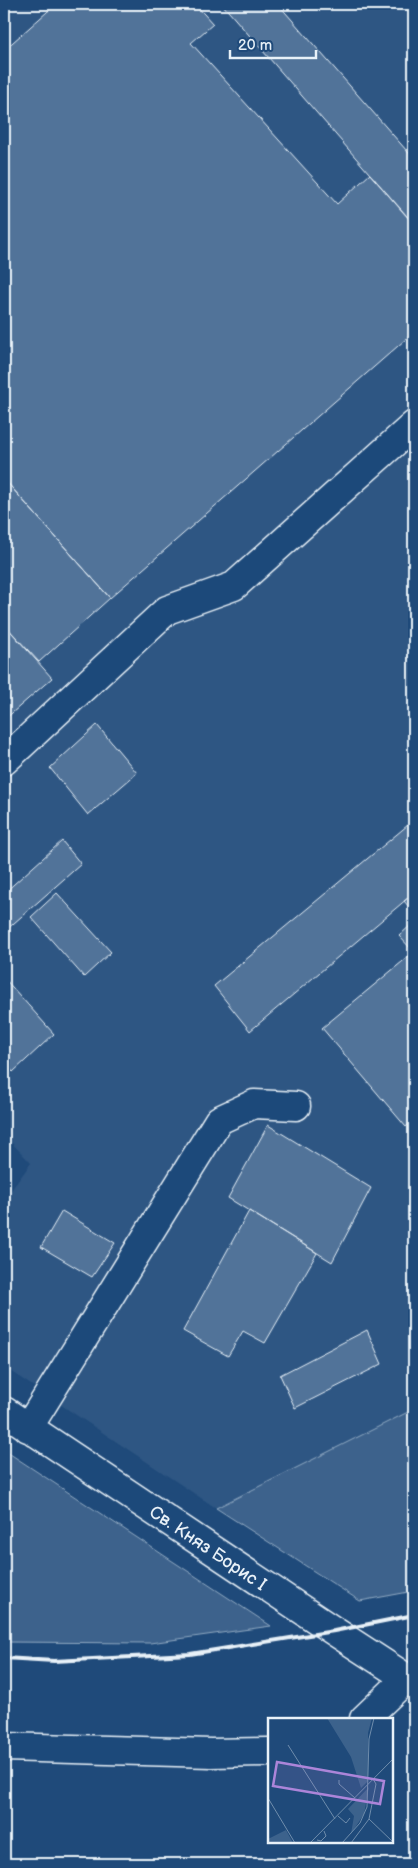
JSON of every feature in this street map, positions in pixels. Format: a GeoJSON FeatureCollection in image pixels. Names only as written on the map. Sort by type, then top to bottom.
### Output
{"type":"FeatureCollection","features":[{"type":"Feature","properties":{"kind":"street"},"geometry":{"type":"LineString","coordinates":[[4,761],[167,610],[234,586],[414,425]]}},
{"type":"Feature","properties":{"kind":"street"},"geometry":{"type":"LineString","coordinates":[[28,1428],[219,1120],[254,1104],[296,1106]]}},
{"type":"Feature","properties":{"kind":"street","name":"Св. Княз Борис I"},"geometry":{"type":"LineString","coordinates":[[4,1412],[411,1680]]}},
{"type":"Feature","properties":{"kind":"street"},"geometry":{"type":"LineString","coordinates":[[365,1718],[411,1680]]}},
{"type":"Feature","properties":{"kind":"street"},"geometry":{"type":"LineString","coordinates":[[4,1748],[211,1753],[268,1752]]}},
{"type":"Feature","properties":{"kind":"shaded area"},"geometry":{"type":"Polygon","coordinates":[[[20,4],[414,4],[414,1409],[216,1508],[4,1367],[4,1200],[31,1163],[4,1135],[4,18],[20,4]]]}},
{"type":"Feature","properties":{"kind":"shaded area"},"geometry":{"type":"Polygon","coordinates":[[[414,1409],[414,1591],[360,1601],[216,1508],[414,1409]]]}},
{"type":"Feature","properties":{"kind":"shaded area"},"geometry":{"type":"Polygon","coordinates":[[[4,1450],[271,1626],[150,1643],[4,1642],[4,1450]]]}},
{"type":"Feature","properties":{"kind":"building"},"geometry":{"type":"Polygon","coordinates":[[[56,4],[195,4],[213,24],[191,43],[337,204],[370,174],[414,224],[414,332],[110,598],[4,479],[4,50],[56,4]]]}},
{"type":"Feature","properties":{"kind":"building"},"geometry":{"type":"Polygon","coordinates":[[[222,4],[278,4],[414,159],[414,214],[409,219],[222,4]]]}},
{"type":"Feature","properties":{"kind":"building"},"geometry":{"type":"Polygon","coordinates":[[[4,479],[110,598],[39,662],[4,624],[4,479]]]}},
{"type":"Feature","properties":{"kind":"building"},"geometry":{"type":"Polygon","coordinates":[[[4,624],[52,678],[4,720],[4,624]]]}},
{"type":"Feature","properties":{"kind":"building"},"geometry":{"type":"Polygon","coordinates":[[[97,725],[137,773],[88,815],[50,768],[97,725]]]}},
{"type":"Feature","properties":{"kind":"building"},"geometry":{"type":"Polygon","coordinates":[[[414,820],[414,893],[250,1031],[214,986],[414,820]]]}},
{"type":"Feature","properties":{"kind":"building"},"geometry":{"type":"Polygon","coordinates":[[[62,841],[81,864],[5,931],[4,893],[62,841]]]}},
{"type":"Feature","properties":{"kind":"building"},"geometry":{"type":"Polygon","coordinates":[[[57,893],[111,952],[84,977],[31,917],[57,893]]]}},
{"type":"Feature","properties":{"kind":"building"},"geometry":{"type":"Polygon","coordinates":[[[414,893],[414,913],[404,901],[414,893]]]}},
{"type":"Feature","properties":{"kind":"building"},"geometry":{"type":"Polygon","coordinates":[[[414,922],[414,952],[399,936],[414,922]]]}},
{"type":"Feature","properties":{"kind":"building"},"geometry":{"type":"Polygon","coordinates":[[[414,952],[414,1120],[406,1127],[322,1028],[414,952]]]}},
{"type":"Feature","properties":{"kind":"building"},"geometry":{"type":"Polygon","coordinates":[[[4,978],[54,1034],[13,1072],[4,1062],[4,978]]]}},
{"type":"Feature","properties":{"kind":"building"},"geometry":{"type":"Polygon","coordinates":[[[268,1125],[371,1188],[332,1262],[228,1198],[268,1125]]]}},
{"type":"Feature","properties":{"kind":"building"},"geometry":{"type":"Polygon","coordinates":[[[62,1211],[115,1243],[92,1277],[41,1247],[62,1211]]]}},
{"type":"Feature","properties":{"kind":"building"},"geometry":{"type":"Polygon","coordinates":[[[249,1211],[317,1253],[265,1343],[243,1331],[228,1356],[183,1331],[249,1211]]]}},
{"type":"Feature","properties":{"kind":"building"},"geometry":{"type":"Polygon","coordinates":[[[367,1330],[382,1364],[295,1408],[280,1375],[367,1330]]]}},
{"type":"Feature","properties":{"kind":"railway"},"geometry":{"type":"LineString","coordinates":[[4,1658],[54,1661],[190,1654],[334,1631],[414,1615]]}}]}
